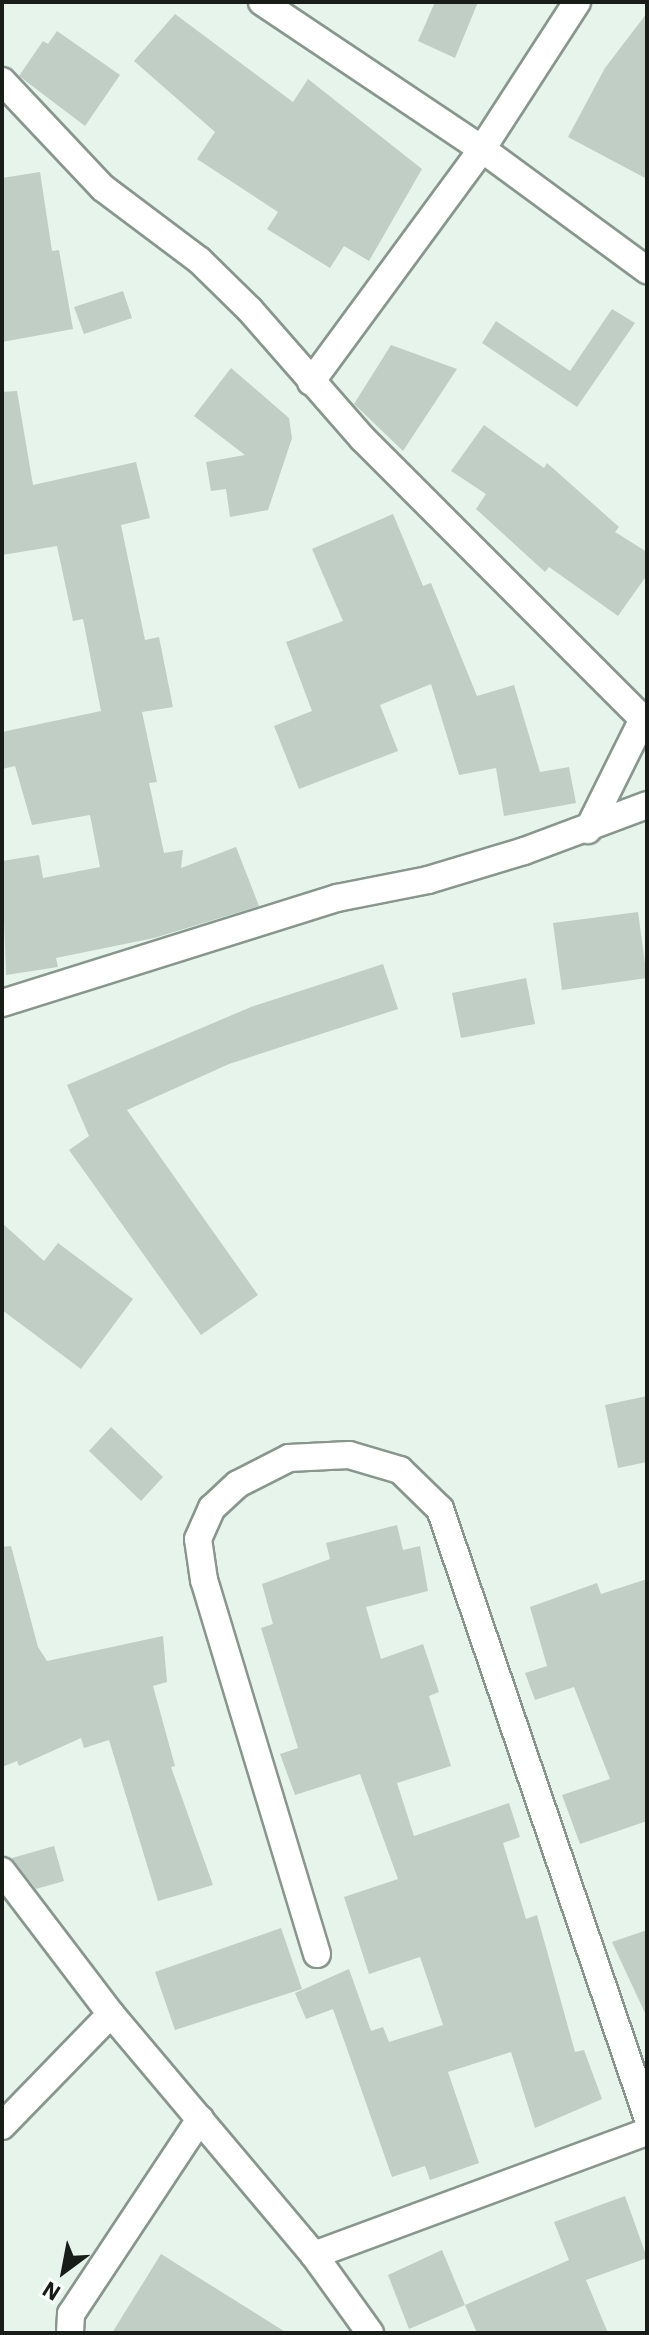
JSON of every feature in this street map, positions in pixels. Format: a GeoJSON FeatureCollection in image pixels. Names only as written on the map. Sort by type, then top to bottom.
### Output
{"type":"FeatureCollection","features":[{"type":"Feature","properties":{"kind":"street"},"geometry":{"type":"LineString","coordinates":[[262,2],[482,149],[647,270]]}},
{"type":"Feature","properties":{"kind":"street"},"geometry":{"type":"LineString","coordinates":[[311,382],[482,149],[577,2]]}},
{"type":"Feature","properties":{"kind":"street"},"geometry":{"type":"LineString","coordinates":[[2,81],[103,188],[209,270],[311,382],[645,720],[588,830]]}},
{"type":"Feature","properties":{"kind":"street"},"geometry":{"type":"LineString","coordinates":[[2,1003],[337,898],[428,880],[588,830],[647,805]]}},
{"type":"Feature","properties":{"kind":"street"},"geometry":{"type":"LineString","coordinates":[[317,1954],[204,1580],[198,1539],[212,1508],[238,1484],[289,1458],[349,1455],[400,1470],[440,1509],[647,2116]]}},
{"type":"Feature","properties":{"kind":"street"},"geometry":{"type":"LineString","coordinates":[[2,1871],[111,2014],[314,2255],[370,2333]]}},
{"type":"Feature","properties":{"kind":"street"},"geometry":{"type":"LineString","coordinates":[[2,2126],[111,2014]]}},
{"type":"Feature","properties":{"kind":"street"},"geometry":{"type":"LineString","coordinates":[[70,2333],[71,2314],[200,2119]]}},
{"type":"Feature","properties":{"kind":"street"},"geometry":{"type":"LineString","coordinates":[[314,2255],[647,2132]]}},
{"type":"Feature","properties":{"kind":"building"},"geometry":{"type":"Polygon","coordinates":[[[435,2],[478,2],[455,58],[418,41],[435,2]]]}},
{"type":"Feature","properties":{"kind":"building"},"geometry":{"type":"Polygon","coordinates":[[[647,13],[647,179],[568,137],[605,68],[647,13]]]}},
{"type":"Feature","properties":{"kind":"building"},"geometry":{"type":"Polygon","coordinates":[[[175,14],[293,102],[308,79],[422,169],[369,261],[344,246],[330,268],[267,229],[278,212],[197,159],[215,132],[134,61],[175,14]]]}},
{"type":"Feature","properties":{"kind":"building"},"geometry":{"type":"Polygon","coordinates":[[[57,31],[120,75],[85,126],[19,76],[43,41],[48,44],[57,31]]]}},
{"type":"Feature","properties":{"kind":"building"},"geometry":{"type":"Polygon","coordinates":[[[40,172],[52,251],[59,250],[73,329],[2,342],[2,178],[40,172]]]}},
{"type":"Feature","properties":{"kind":"building"},"geometry":{"type":"Polygon","coordinates":[[[123,291],[132,318],[84,334],[74,307],[123,291]]]}},
{"type":"Feature","properties":{"kind":"building"},"geometry":{"type":"Polygon","coordinates":[[[612,309],[635,323],[577,407],[482,343],[496,321],[570,371],[612,309]]]}},
{"type":"Feature","properties":{"kind":"building"},"geometry":{"type":"Polygon","coordinates":[[[391,345],[457,369],[403,451],[354,404],[391,345]]]}},
{"type":"Feature","properties":{"kind":"building"},"geometry":{"type":"Polygon","coordinates":[[[231,368],[289,418],[292,438],[268,510],[230,517],[226,489],[211,491],[206,462],[245,455],[194,416],[231,368]]]}},
{"type":"Feature","properties":{"kind":"building"},"geometry":{"type":"Polygon","coordinates":[[[17,391],[33,485],[136,462],[150,518],[121,525],[145,640],[159,637],[173,707],[142,712],[157,782],[149,783],[164,853],[183,850],[181,868],[236,847],[259,906],[154,938],[56,958],[58,967],[6,975],[2,861],[39,855],[43,878],[100,867],[90,815],[32,825],[15,766],[2,769],[2,732],[101,711],[83,619],[73,621],[57,546],[2,555],[2,392],[17,391]]]}},
{"type":"Feature","properties":{"kind":"building"},"geometry":{"type":"Polygon","coordinates":[[[484,425],[544,468],[547,463],[619,527],[615,532],[647,552],[647,575],[618,616],[549,567],[545,572],[476,509],[486,494],[451,471],[484,425]]]}},
{"type":"Feature","properties":{"kind":"building"},"geometry":{"type":"Polygon","coordinates":[[[393,514],[423,586],[431,583],[477,696],[514,685],[540,772],[569,767],[576,803],[504,816],[496,768],[459,775],[431,684],[380,705],[398,751],[299,789],[274,726],[312,711],[286,642],[343,621],[312,549],[393,514]]]}},
{"type":"Feature","properties":{"kind":"building"},"geometry":{"type":"Polygon","coordinates":[[[638,912],[647,978],[562,990],[553,923],[638,912]]]}},
{"type":"Feature","properties":{"kind":"building"},"geometry":{"type":"Polygon","coordinates":[[[383,964],[398,1009],[229,1064],[127,1110],[258,1295],[201,1335],[69,1150],[89,1136],[67,1085],[251,1007],[383,964]]]}},
{"type":"Feature","properties":{"kind":"building"},"geometry":{"type":"Polygon","coordinates":[[[526,978],[535,1024],[461,1038],[452,993],[526,978]]]}},
{"type":"Feature","properties":{"kind":"building"},"geometry":{"type":"Polygon","coordinates":[[[2,1223],[44,1261],[58,1243],[133,1299],[81,1369],[2,1310],[2,1223]]]}},
{"type":"Feature","properties":{"kind":"building"},"geometry":{"type":"Polygon","coordinates":[[[647,1396],[647,1462],[618,1468],[605,1405],[647,1396]]]}},
{"type":"Feature","properties":{"kind":"building"},"geometry":{"type":"Polygon","coordinates":[[[111,1427],[163,1477],[141,1501],[89,1451],[111,1427]]]}},
{"type":"Feature","properties":{"kind":"building"},"geometry":{"type":"Polygon","coordinates":[[[397,1525],[403,1550],[420,1546],[428,1591],[366,1607],[381,1659],[423,1644],[439,1692],[429,1696],[451,1766],[397,1783],[414,1836],[509,1803],[520,1837],[503,1843],[526,1919],[537,1915],[575,2052],[584,2050],[602,2099],[535,2128],[511,2052],[448,2072],[479,2163],[430,2180],[425,2166],[392,2177],[333,2009],[306,2019],[295,1993],[349,1969],[371,2031],[383,2027],[389,2042],[443,2025],[420,1957],[369,1974],[344,1897],[398,1879],[360,1774],[295,1795],[280,1754],[298,1748],[261,1628],[273,1624],[262,1584],[330,1559],[326,1543],[397,1525]]]}},
{"type":"Feature","properties":{"kind":"building"},"geometry":{"type":"Polygon","coordinates":[[[11,1546],[38,1647],[47,1661],[163,1636],[167,1682],[153,1686],[175,1766],[171,1767],[213,1885],[158,1901],[109,1740],[84,1748],[81,1738],[19,1766],[17,1761],[2,1767],[2,1547],[11,1546]]]}},
{"type":"Feature","properties":{"kind":"building"},"geometry":{"type":"Polygon","coordinates":[[[647,1579],[647,1821],[580,1844],[562,1795],[610,1779],[574,1687],[535,1700],[525,1673],[547,1666],[530,1607],[597,1583],[601,1594],[647,1579]]]}},
{"type":"Feature","properties":{"kind":"building"},"geometry":{"type":"Polygon","coordinates":[[[54,1846],[64,1881],[36,1889],[12,1858],[54,1846]]]}},
{"type":"Feature","properties":{"kind":"building"},"geometry":{"type":"Polygon","coordinates":[[[281,1928],[302,1989],[175,2030],[155,1972],[281,1928]]]}},
{"type":"Feature","properties":{"kind":"building"},"geometry":{"type":"Polygon","coordinates":[[[647,1930],[647,2012],[645,2013],[612,1942],[647,1930]]]}},
{"type":"Feature","properties":{"kind":"building"},"geometry":{"type":"Polygon","coordinates":[[[625,2196],[647,2258],[586,2280],[608,2333],[477,2333],[465,2305],[569,2260],[554,2222],[625,2196]]]}},
{"type":"Feature","properties":{"kind":"building"},"geometry":{"type":"Polygon","coordinates":[[[442,2250],[465,2305],[409,2329],[388,2275],[442,2250]]]}},
{"type":"Feature","properties":{"kind":"building"},"geometry":{"type":"Polygon","coordinates":[[[161,2254],[287,2333],[112,2333],[161,2254]]]}}]}
